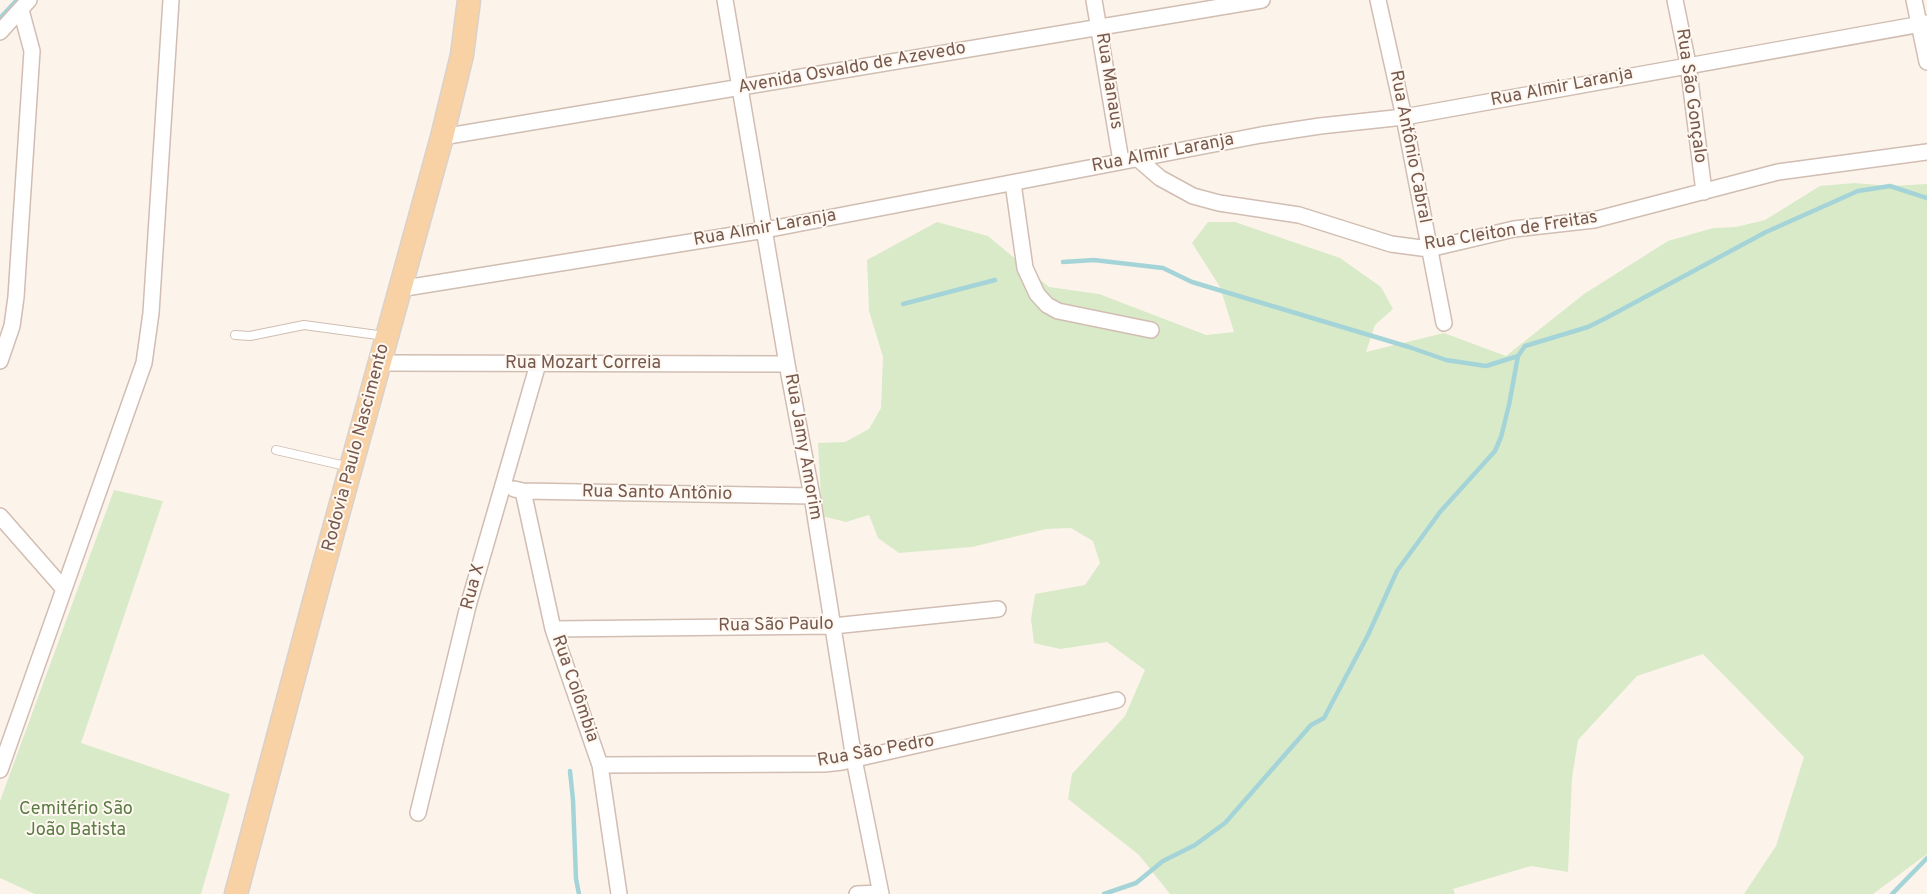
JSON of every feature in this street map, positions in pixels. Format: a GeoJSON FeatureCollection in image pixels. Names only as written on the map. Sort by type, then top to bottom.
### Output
{"type":"FeatureCollection","features":[{"type":"Feature","properties":{"kind":"main road","name":"Rodovia Paulo Nascimento"},"geometry":{"type":"LineString","coordinates":[[236,894],[399,289],[442,137],[462,55],[469,0]]}},
{"type":"Feature","properties":{"kind":"street"},"geometry":{"type":"LineString","coordinates":[[0,770],[144,363],[149,339],[171,0]]}},
{"type":"Feature","properties":{"kind":"street","name":"Rua Jamy Amorim"},"geometry":{"type":"LineString","coordinates":[[725,0],[787,364],[812,496],[854,759],[881,894]]}},
{"type":"Feature","properties":{"kind":"street","name":"Rua Manaus"},"geometry":{"type":"LineString","coordinates":[[1094,0],[1121,162]]}},
{"type":"Feature","properties":{"kind":"street","name":"Avenida Osvaldo de Azevedo"},"geometry":{"type":"LineString","coordinates":[[442,137],[1262,0]]}},
{"type":"Feature","properties":{"kind":"street","name":"Rua Antônio Cabral"},"geometry":{"type":"LineString","coordinates":[[1378,0],[1404,117],[1444,323]]}},
{"type":"Feature","properties":{"kind":"street","name":"Rua São Gonçalo"},"geometry":{"type":"LineString","coordinates":[[1675,0],[1688,64],[1704,192]]}},
{"type":"Feature","properties":{"kind":"street"},"geometry":{"type":"LineString","coordinates":[[1914,0],[1923,24],[1927,62]]}},
{"type":"Feature","properties":{"kind":"street"},"geometry":{"type":"LineString","coordinates":[[0,32],[25,5]]}},
{"type":"Feature","properties":{"kind":"street"},"geometry":{"type":"LineString","coordinates":[[0,361],[12,326],[16,297],[32,51],[25,5]]}},
{"type":"Feature","properties":{"kind":"street","name":"Rua Almir Laranja"},"geometry":{"type":"LineString","coordinates":[[399,289],[765,230],[1261,135],[1320,126],[1404,117],[1688,64],[1923,24]]}},
{"type":"Feature","properties":{"kind":"street","name":"Rua Cleiton de Freitas"},"geometry":{"type":"LineString","coordinates":[[1137,158],[1160,178],[1193,196],[1219,203],[1299,214],[1391,244],[1429,249],[1514,229],[1594,220],[1778,172],[1927,152]]}},
{"type":"Feature","properties":{"kind":"street"},"geometry":{"type":"LineString","coordinates":[[1013,183],[1026,268],[1042,299],[1058,311],[1151,330]]}},
{"type":"Feature","properties":{"kind":"street","name":"Rua Mozart Correia"},"geometry":{"type":"LineString","coordinates":[[380,364],[787,364]]}},
{"type":"Feature","properties":{"kind":"street","name":"Rua X"},"geometry":{"type":"LineString","coordinates":[[418,813],[468,606],[538,364]]}},
{"type":"Feature","properties":{"kind":"street","name":"Rua Santo Antônio"},"geometry":{"type":"LineString","coordinates":[[502,486],[523,491],[812,496]]}},
{"type":"Feature","properties":{"kind":"street","name":"Rua Colômbia"},"geometry":{"type":"LineString","coordinates":[[523,491],[553,629],[600,765],[618,891]]}},
{"type":"Feature","properties":{"kind":"street"},"geometry":{"type":"LineString","coordinates":[[0,516],[64,589]]}},
{"type":"Feature","properties":{"kind":"street","name":"Rua São Paulo"},"geometry":{"type":"LineString","coordinates":[[553,629],[833,626],[998,609]]}},
{"type":"Feature","properties":{"kind":"street","name":"Rua São Pedro"},"geometry":{"type":"LineString","coordinates":[[600,765],[824,764],[854,759],[1117,700]]}},
{"type":"Feature","properties":{"kind":"street"},"geometry":{"type":"LineString","coordinates":[[858,894],[881,894]]}},
{"type":"Feature","properties":{"kind":"lane"},"geometry":{"type":"LineString","coordinates":[[235,335],[250,336],[304,325],[387,336]]}},
{"type":"Feature","properties":{"kind":"lane"},"geometry":{"type":"LineString","coordinates":[[276,450],[352,468]]}},
{"type":"Feature","properties":{"kind":"green space"},"geometry":{"type":"Polygon","coordinates":[[[1854,183],[1891,186],[1927,184],[1927,854],[1873,894],[1744,894],[1776,846],[1804,757],[1703,654],[1637,676],[1578,740],[1572,778],[1568,872],[1531,866],[1453,889],[1455,894],[1170,894],[1139,855],[1068,799],[1072,774],[1125,716],[1145,670],[1107,642],[1060,649],[1034,643],[1031,619],[1035,594],[1085,585],[1100,563],[1093,541],[1071,528],[1046,529],[972,547],[899,553],[878,538],[869,515],[846,522],[822,516],[818,443],[845,442],[869,429],[881,408],[883,357],[869,311],[867,260],[937,222],[988,236],[1049,287],[1099,294],[1206,335],[1234,332],[1220,287],[1192,243],[1208,222],[1235,222],[1340,258],[1381,287],[1393,309],[1375,325],[1366,352],[1444,333],[1506,356],[1584,294],[1668,241],[1713,228],[1736,227],[1765,220],[1820,186],[1854,183]]]}},
{"type":"Feature","properties":{"kind":"green space","name":"Cemitério São João Batista"},"geometry":{"type":"Polygon","coordinates":[[[114,490],[163,501],[81,743],[230,794],[201,894],[35,894],[0,878],[0,801],[114,490]]]}},
{"type":"Feature","properties":{"kind":"waterway"},"geometry":{"type":"LineString","coordinates":[[0,18],[17,0]]}},
{"type":"Feature","properties":{"kind":"waterway"},"geometry":{"type":"LineString","coordinates":[[1104,894],[1136,883],[1163,861],[1195,845],[1225,823],[1311,725],[1324,718],[1368,635],[1397,571],[1440,512],[1495,451],[1501,437],[1509,405],[1518,356],[1525,346],[1588,327],[1766,232],[1858,191],[1890,186],[1927,198]]}},
{"type":"Feature","properties":{"kind":"waterway"},"geometry":{"type":"LineString","coordinates":[[1063,262],[1094,260],[1163,268],[1192,282],[1409,347],[1446,360],[1486,366],[1518,356]]}},
{"type":"Feature","properties":{"kind":"waterway"},"geometry":{"type":"LineString","coordinates":[[903,304],[995,280]]}},
{"type":"Feature","properties":{"kind":"waterway"},"geometry":{"type":"LineString","coordinates":[[570,771],[576,879],[579,894]]}},
{"type":"Feature","properties":{"kind":"waterway"},"geometry":{"type":"LineString","coordinates":[[1892,894],[1927,858]]}}]}
